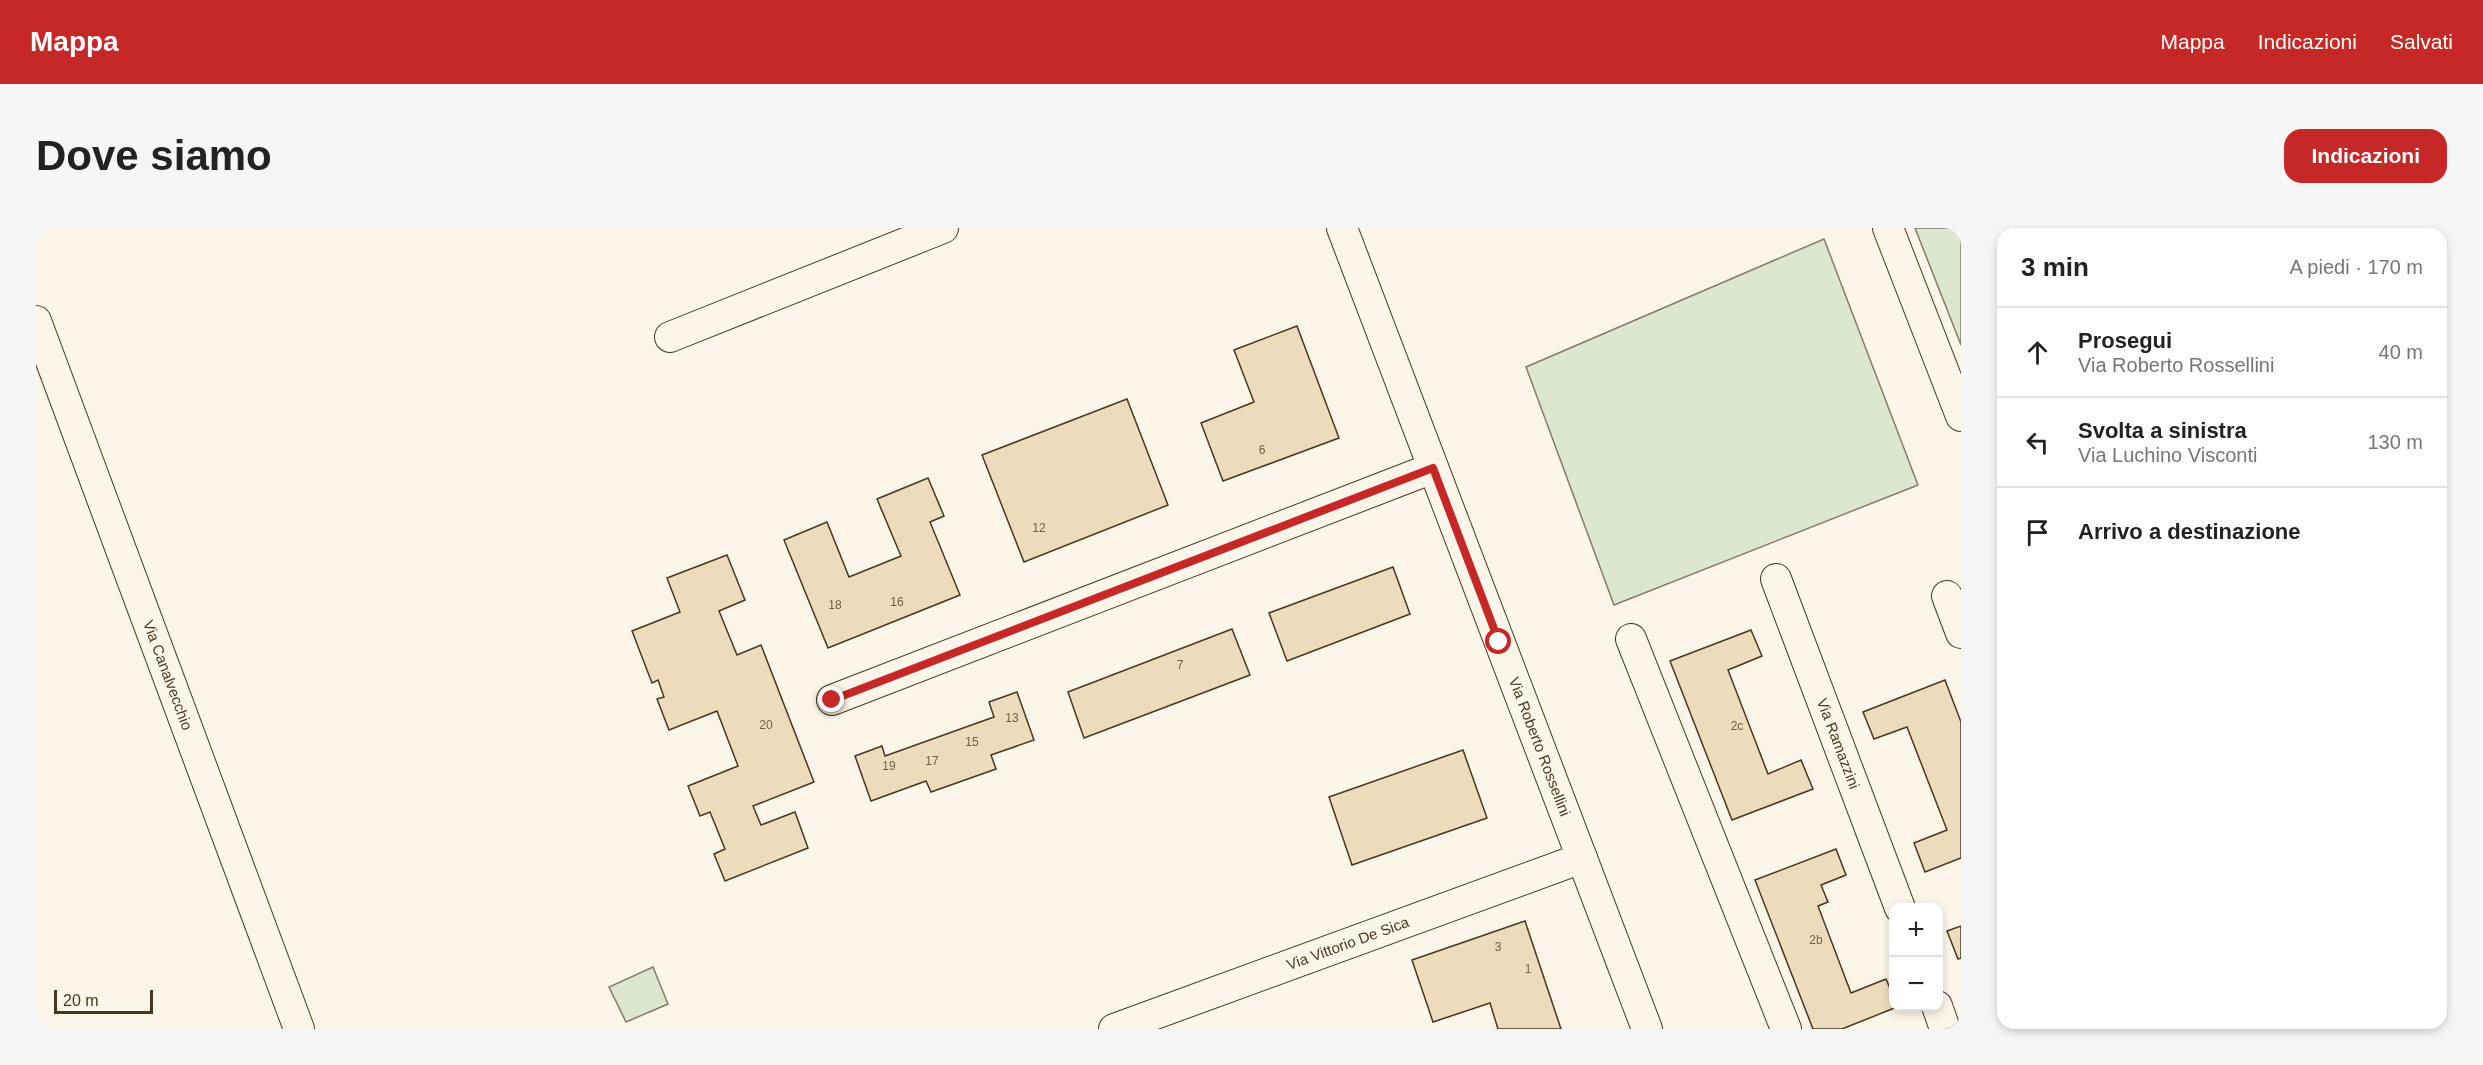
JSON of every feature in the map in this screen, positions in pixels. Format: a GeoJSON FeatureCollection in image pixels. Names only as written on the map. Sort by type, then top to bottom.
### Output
{"type":"FeatureCollection","features":[{"type":"Feature","properties":{"kind":"street"},"geometry":{"type":"LineString","coordinates":[[670,337],[944,228]]}},
{"type":"Feature","properties":{"kind":"street","name":"Via Roberto Rossellini"},"geometry":{"type":"LineString","coordinates":[[1342,228],[1647,1029]]}},
{"type":"Feature","properties":{"kind":"street"},"geometry":{"type":"LineString","coordinates":[[1888,228],[1961,416]]}},
{"type":"Feature","properties":{"kind":"street","name":"Via Canalvecchio"},"geometry":{"type":"LineString","coordinates":[[36,321],[299,1029]]}},
{"type":"Feature","properties":{"kind":"street"},"geometry":{"type":"LineString","coordinates":[[832,700],[1433,468]]}},
{"type":"Feature","properties":{"kind":"street","name":"Via Ramazzini"},"geometry":{"type":"LineString","coordinates":[[1776,579],[1898,903]]}},
{"type":"Feature","properties":{"kind":"street"},"geometry":{"type":"LineString","coordinates":[[1947,596],[1961,633]]}},
{"type":"Feature","properties":{"kind":"street"},"geometry":{"type":"LineString","coordinates":[[1631,639],[1786,1029]]}},
{"type":"Feature","properties":{"kind":"street","name":"Via Vittorio De Sica"},"geometry":{"type":"LineString","coordinates":[[1114,1029],[1582,858]]}},
{"type":"Feature","properties":{"kind":"street"},"geometry":{"type":"LineString","coordinates":[[1939,1011],[1945,1029]]}},
{"type":"Feature","properties":{"kind":"green space"},"geometry":{"type":"Polygon","coordinates":[[[1915,228],[1961,228],[1961,345],[1915,228]]]}},
{"type":"Feature","properties":{"kind":"green space"},"geometry":{"type":"Polygon","coordinates":[[[1824,239],[1918,485],[1614,605],[1526,367],[1824,239]]]}},
{"type":"Feature","properties":{"kind":"green space"},"geometry":{"type":"Polygon","coordinates":[[[653,967],[668,1004],[626,1022],[609,987],[653,967]]]}},
{"type":"Feature","properties":{"kind":"building"},"geometry":{"type":"Polygon","coordinates":[[[1297,326],[1339,438],[1223,481],[1201,423],[1254,402],[1234,350],[1297,326]]]}},
{"type":"Feature","properties":{"kind":"building"},"geometry":{"type":"Polygon","coordinates":[[[1127,399],[1168,505],[1024,562],[982,455],[1127,399]]]}},
{"type":"Feature","properties":{"kind":"building"},"geometry":{"type":"Polygon","coordinates":[[[928,478],[944,516],[930,522],[960,595],[828,648],[784,540],[827,522],[849,577],[901,556],[877,499],[928,478]]]}},
{"type":"Feature","properties":{"kind":"building"},"geometry":{"type":"Polygon","coordinates":[[[727,555],[745,600],[719,611],[737,655],[761,645],[814,782],[753,806],[761,825],[795,812],[808,848],[725,881],[714,854],[725,849],[710,812],[700,816],[688,786],[738,766],[717,711],[669,730],[657,699],[664,697],[658,680],[652,683],[632,631],[680,612],[667,578],[727,555]]]}},
{"type":"Feature","properties":{"kind":"building"},"geometry":{"type":"Polygon","coordinates":[[[1393,567],[1410,614],[1287,661],[1269,613],[1393,567]]]}},
{"type":"Feature","properties":{"kind":"building"},"geometry":{"type":"Polygon","coordinates":[[[1232,629],[1250,675],[1084,738],[1068,692],[1232,629]]]}},
{"type":"Feature","properties":{"kind":"building"},"geometry":{"type":"Polygon","coordinates":[[[1751,630],[1762,656],[1728,670],[1768,774],[1801,760],[1813,789],[1732,820],[1670,661],[1751,630]]]}},
{"type":"Feature","properties":{"kind":"building"},"geometry":{"type":"Polygon","coordinates":[[[1945,680],[1961,722],[1961,858],[1925,872],[1914,843],[1947,830],[1907,727],[1874,739],[1863,712],[1945,680]]]}},
{"type":"Feature","properties":{"kind":"building"},"geometry":{"type":"Polygon","coordinates":[[[1017,692],[1034,740],[991,755],[996,769],[931,792],[926,781],[871,801],[855,756],[882,746],[885,756],[994,717],[989,702],[1017,692]]]}},
{"type":"Feature","properties":{"kind":"building"},"geometry":{"type":"Polygon","coordinates":[[[1463,750],[1487,818],[1352,865],[1329,797],[1463,750]]]}},
{"type":"Feature","properties":{"kind":"building"},"geometry":{"type":"Polygon","coordinates":[[[1836,849],[1846,875],[1821,885],[1828,902],[1818,906],[1851,993],[1886,979],[1889,986],[1889,1010],[1842,1029],[1813,1029],[1755,880],[1836,849]]]}},
{"type":"Feature","properties":{"kind":"building"},"geometry":{"type":"Polygon","coordinates":[[[1525,921],[1561,1029],[1498,1029],[1490,1003],[1433,1022],[1412,960],[1525,921]]]}},
{"type":"Feature","properties":{"kind":"building"},"geometry":{"type":"Polygon","coordinates":[[[1961,926],[1961,958],[1958,959],[1947,931],[1961,926]]]}},
{"type":"Feature","properties":{"kind":"route"},"geometry":{"type":"LineString","coordinates":[[832,700],[1433,468],[1499,642]]}}]}
